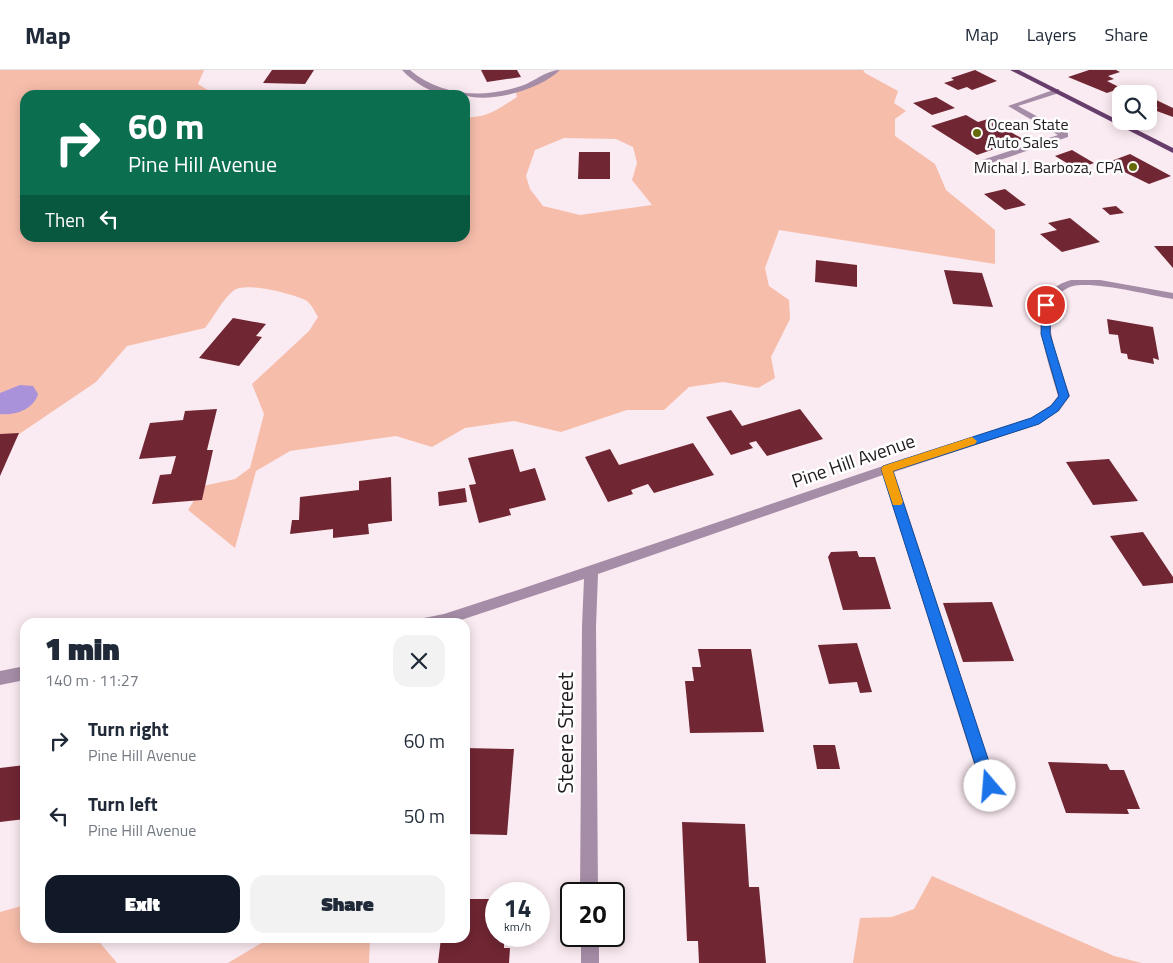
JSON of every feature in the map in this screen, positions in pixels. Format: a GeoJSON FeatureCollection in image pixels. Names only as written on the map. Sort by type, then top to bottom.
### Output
{"type":"FeatureCollection","features":[{"type":"Feature","properties":{"kind":"main road"},"geometry":{"type":"LineString","coordinates":[[1014,70],[1173,150]]}},
{"type":"Feature","properties":{"kind":"street"},"geometry":{"type":"LineString","coordinates":[[406,70],[420,81],[438,90]]}},
{"type":"Feature","properties":{"kind":"street"},"geometry":{"type":"LineString","coordinates":[[470,95],[504,94],[526,88],[544,80],[556,70]]}},
{"type":"Feature","properties":{"kind":"street"},"geometry":{"type":"LineString","coordinates":[[985,162],[1065,135],[1012,106],[1056,91]]}},
{"type":"Feature","properties":{"kind":"street","name":"Pine Hill Avenue"},"geometry":{"type":"LineString","coordinates":[[450,618],[591,573],[886,469],[1035,421],[1055,408],[1064,396],[1046,334],[1046,305],[1054,293],[1071,283],[1100,283],[1173,296]]}},
{"type":"Feature","properties":{"kind":"street"},"geometry":{"type":"LineString","coordinates":[[886,469],[990,786]]}},
{"type":"Feature","properties":{"kind":"street","name":"Steere Street"},"geometry":{"type":"LineString","coordinates":[[590,882],[589,626],[591,573]]}},
{"type":"Feature","properties":{"kind":"street"},"geometry":{"type":"LineString","coordinates":[[0,678],[20,675]]}},
{"type":"Feature","properties":{"kind":"street"},"geometry":{"type":"LineString","coordinates":[[590,947],[590,963]]}},
{"type":"Feature","properties":{"kind":"shaded area"},"geometry":{"type":"Polygon","coordinates":[[[0,70],[204,70],[198,84],[208,90],[20,90],[20,242],[470,242],[470,117],[492,112],[505,105],[517,97],[515,89],[545,79],[556,70],[863,70],[865,73],[898,91],[894,103],[906,111],[895,119],[895,136],[935,164],[946,190],[995,230],[995,264],[779,230],[765,268],[769,286],[789,300],[790,319],[771,357],[775,378],[758,388],[723,382],[689,387],[664,410],[627,410],[561,432],[514,421],[465,428],[432,447],[396,436],[290,451],[256,471],[235,548],[188,510],[203,486],[235,479],[250,468],[264,414],[252,384],[309,331],[318,317],[309,303],[301,298],[281,292],[248,287],[239,288],[229,294],[205,328],[127,346],[96,382],[0,447],[0,70]],[[564,138],[535,150],[526,176],[530,189],[543,206],[580,215],[652,205],[632,180],[637,163],[633,147],[616,139],[564,138]]]}},
{"type":"Feature","properties":{"kind":"shaded area"},"geometry":{"type":"Polygon","coordinates":[[[20,385],[33,386],[38,394],[36,399],[18,413],[0,414],[0,393],[20,385]]]}},
{"type":"Feature","properties":{"kind":"shaded area"},"geometry":{"type":"Polygon","coordinates":[[[932,876],[1114,956],[1142,963],[853,963],[860,918],[892,917],[914,909],[932,876]]]}},
{"type":"Feature","properties":{"kind":"shaded area"},"geometry":{"type":"Polygon","coordinates":[[[20,906],[20,943],[100,943],[117,963],[0,963],[0,912],[20,906]]]}},
{"type":"Feature","properties":{"kind":"shaded area"},"geometry":{"type":"Polygon","coordinates":[[[262,943],[370,943],[369,963],[228,963],[262,943]]]}},
{"type":"Feature","properties":{"kind":"building"},"geometry":{"type":"Polygon","coordinates":[[[272,70],[314,70],[305,84],[263,83],[272,70]]]}},
{"type":"Feature","properties":{"kind":"building"},"geometry":{"type":"Polygon","coordinates":[[[481,70],[517,70],[521,77],[487,82],[481,70]]]}},
{"type":"Feature","properties":{"kind":"building"},"geometry":{"type":"Polygon","coordinates":[[[975,70],[997,81],[972,90],[967,87],[958,90],[944,83],[954,80],[951,78],[975,70]]]}},
{"type":"Feature","properties":{"kind":"building"},"geometry":{"type":"Polygon","coordinates":[[[1089,70],[1116,70],[1120,72],[1108,76],[1114,79],[1107,81],[1115,85],[1112,85],[1112,91],[1107,93],[1068,77],[1089,70]]]}},
{"type":"Feature","properties":{"kind":"building"},"geometry":{"type":"Polygon","coordinates":[[[936,97],[955,108],[932,115],[913,103],[936,97]]]}},
{"type":"Feature","properties":{"kind":"building"},"geometry":{"type":"Polygon","coordinates":[[[1157,100],[1173,108],[1173,117],[1157,111],[1157,100]]]}},
{"type":"Feature","properties":{"kind":"building","name":"Ocean State Auto Sales"},"geometry":{"type":"Polygon","coordinates":[[[966,115],[978,122],[988,119],[1023,139],[977,155],[931,126],[966,115]]]}},
{"type":"Feature","properties":{"kind":"building"},"geometry":{"type":"Polygon","coordinates":[[[1072,150],[1094,163],[1077,169],[1055,156],[1072,150]]]}},
{"type":"Feature","properties":{"kind":"building"},"geometry":{"type":"Polygon","coordinates":[[[579,152],[610,152],[610,179],[578,179],[579,152]]]}},
{"type":"Feature","properties":{"kind":"building","name":"Michal J. Barboza, CPA"},"geometry":{"type":"Polygon","coordinates":[[[1130,154],[1171,176],[1149,184],[1106,163],[1130,154]]]}},
{"type":"Feature","properties":{"kind":"building"},"geometry":{"type":"Polygon","coordinates":[[[1005,189],[1026,205],[1005,210],[984,194],[1005,189]]]}},
{"type":"Feature","properties":{"kind":"building"},"geometry":{"type":"Polygon","coordinates":[[[1116,206],[1124,213],[1110,215],[1102,208],[1116,206]]]}},
{"type":"Feature","properties":{"kind":"building"},"geometry":{"type":"Polygon","coordinates":[[[1070,218],[1100,242],[1062,252],[1040,234],[1057,230],[1048,223],[1070,218]]]}},
{"type":"Feature","properties":{"kind":"building"},"geometry":{"type":"Polygon","coordinates":[[[1154,246],[1173,246],[1173,268],[1154,246]]]}},
{"type":"Feature","properties":{"kind":"building"},"geometry":{"type":"Polygon","coordinates":[[[816,260],[857,265],[857,287],[815,282],[816,260]]]}},
{"type":"Feature","properties":{"kind":"building"},"geometry":{"type":"Polygon","coordinates":[[[944,270],[982,273],[993,307],[953,304],[944,270]]]}},
{"type":"Feature","properties":{"kind":"building"},"geometry":{"type":"Polygon","coordinates":[[[233,318],[266,324],[256,336],[262,337],[239,366],[199,358],[233,318]]]}},
{"type":"Feature","properties":{"kind":"building"},"geometry":{"type":"Polygon","coordinates":[[[1107,319],[1153,327],[1159,360],[1153,358],[1154,364],[1128,359],[1127,354],[1121,353],[1118,335],[1109,334],[1107,319]]]}},
{"type":"Feature","properties":{"kind":"building"},"geometry":{"type":"Polygon","coordinates":[[[217,409],[207,450],[213,450],[202,500],[152,504],[160,475],[171,474],[176,456],[139,459],[150,423],[183,420],[185,411],[217,409]]]}},
{"type":"Feature","properties":{"kind":"building"},"geometry":{"type":"Polygon","coordinates":[[[800,409],[823,439],[767,456],[756,441],[749,443],[753,448],[731,455],[706,417],[731,410],[742,426],[800,409]]]}},
{"type":"Feature","properties":{"kind":"building"},"geometry":{"type":"Polygon","coordinates":[[[19,433],[0,476],[0,434],[19,433]]]}},
{"type":"Feature","properties":{"kind":"building"},"geometry":{"type":"Polygon","coordinates":[[[693,443],[714,475],[654,493],[648,484],[631,490],[633,494],[608,502],[585,457],[610,449],[619,465],[693,443]]]}},
{"type":"Feature","properties":{"kind":"building"},"geometry":{"type":"Polygon","coordinates":[[[513,449],[520,472],[535,468],[546,500],[509,509],[511,515],[479,523],[469,485],[476,484],[468,458],[513,449]]]}},
{"type":"Feature","properties":{"kind":"building"},"geometry":{"type":"Polygon","coordinates":[[[1109,459],[1138,501],[1093,505],[1066,462],[1109,459]]]}},
{"type":"Feature","properties":{"kind":"building"},"geometry":{"type":"Polygon","coordinates":[[[391,477],[392,521],[368,524],[369,534],[333,538],[333,529],[290,534],[292,520],[299,520],[300,497],[359,490],[359,481],[391,477]]]}},
{"type":"Feature","properties":{"kind":"building"},"geometry":{"type":"Polygon","coordinates":[[[465,488],[467,502],[439,506],[438,492],[465,488]]]}},
{"type":"Feature","properties":{"kind":"building"},"geometry":{"type":"Polygon","coordinates":[[[1143,532],[1173,577],[1173,583],[1143,586],[1110,536],[1143,532]]]}},
{"type":"Feature","properties":{"kind":"building"},"geometry":{"type":"Polygon","coordinates":[[[857,551],[859,557],[875,557],[891,609],[843,610],[828,557],[831,552],[857,551]]]}},
{"type":"Feature","properties":{"kind":"building"},"geometry":{"type":"Polygon","coordinates":[[[992,602],[1014,661],[963,662],[943,603],[992,602]]]}},
{"type":"Feature","properties":{"kind":"building"},"geometry":{"type":"Polygon","coordinates":[[[857,643],[872,692],[860,693],[857,682],[829,684],[818,645],[857,643]]]}},
{"type":"Feature","properties":{"kind":"building"},"geometry":{"type":"Polygon","coordinates":[[[698,649],[751,649],[764,732],[690,733],[685,681],[694,681],[692,667],[701,667],[698,649]]]}},
{"type":"Feature","properties":{"kind":"building"},"geometry":{"type":"Polygon","coordinates":[[[813,745],[835,745],[840,769],[817,769],[813,745]]]}},
{"type":"Feature","properties":{"kind":"building"},"geometry":{"type":"Polygon","coordinates":[[[470,748],[514,749],[507,835],[470,834],[470,748]]]}},
{"type":"Feature","properties":{"kind":"building"},"geometry":{"type":"Polygon","coordinates":[[[1048,762],[1107,764],[1110,770],[1124,770],[1140,809],[1127,809],[1129,814],[1066,813],[1048,762]]]}},
{"type":"Feature","properties":{"kind":"building"},"geometry":{"type":"Polygon","coordinates":[[[20,766],[20,820],[0,822],[0,768],[20,766]]]}},
{"type":"Feature","properties":{"kind":"building"},"geometry":{"type":"Polygon","coordinates":[[[682,822],[745,824],[749,887],[759,887],[766,963],[699,963],[698,941],[687,941],[682,822]]]}},
{"type":"Feature","properties":{"kind":"building"},"geometry":{"type":"Polygon","coordinates":[[[470,899],[485,899],[485,947],[510,948],[509,963],[438,963],[440,943],[470,943],[470,899]]]}},
{"type":"Feature","properties":{"kind":"slow traffic"},"geometry":{"type":"LineString","coordinates":[[897,502],[886,469],[972,441]]}},
{"type":"Feature","properties":{"kind":"place","name":"Ocean State Auto Sales"},"geometry":{"type":"Point","coordinates":[977,133]}},
{"type":"Feature","properties":{"kind":"place","name":"Michal J. Barboza, CPA"},"geometry":{"type":"Point","coordinates":[1133,167]}},
{"type":"Feature","properties":{"kind":"route"},"geometry":{"type":"LineString","coordinates":[[990,786],[886,469],[1035,421],[1055,408],[1064,396],[1046,334],[1046,305]]}}]}
